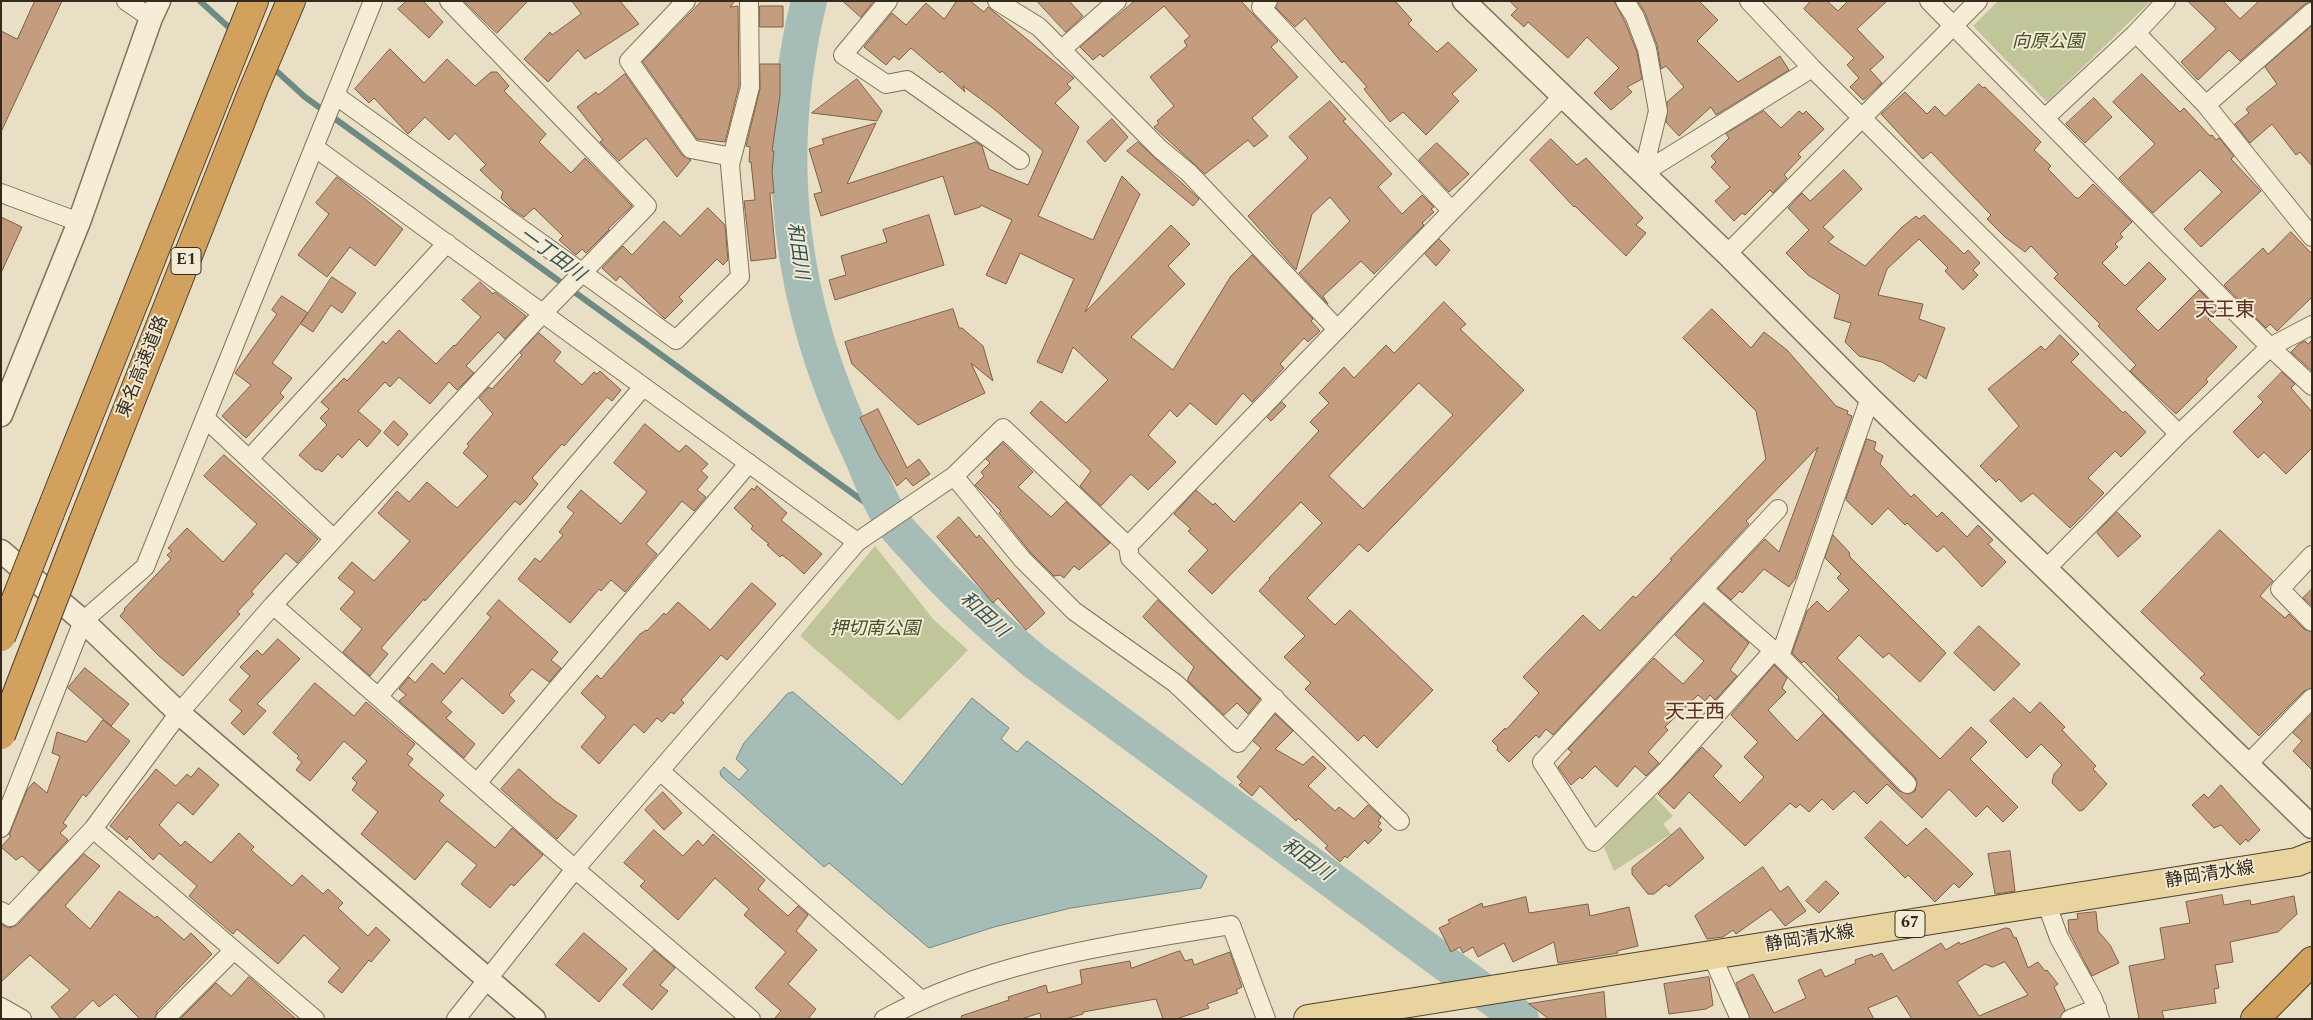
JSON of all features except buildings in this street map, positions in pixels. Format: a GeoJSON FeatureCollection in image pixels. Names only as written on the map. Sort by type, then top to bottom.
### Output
{"type":"FeatureCollection","features":[{"type":"Feature","properties":{"kind":"highway","name":"東名高速道路"},"geometry":{"type":"LineString","coordinates":[[1,637],[254,1]]}},
{"type":"Feature","properties":{"kind":"highway","name":"東名高速道路"},"geometry":{"type":"LineString","coordinates":[[1,735],[254,88],[291,1]]}},
{"type":"Feature","properties":{"kind":"highway"},"geometry":{"type":"LineString","coordinates":[[2255,1019],[2312,961]]}},
{"type":"Feature","properties":{"kind":"highway"},"geometry":{"type":"LineString","coordinates":[[2282,1019],[2312,988]]}},
{"type":"Feature","properties":{"kind":"main road","name":"静岡清水線"},"geometry":{"type":"LineString","coordinates":[[1308,1019],[1366,1014],[1464,995],[2297,862],[2312,856]]}},
{"type":"Feature","properties":{"kind":"street"},"geometry":{"type":"LineString","coordinates":[[1,415],[79,222],[155,10],[126,1]]}},
{"type":"Feature","properties":{"kind":"street"},"geometry":{"type":"LineString","coordinates":[[1,828],[83,621],[145,567],[373,1]]}},
{"type":"Feature","properties":{"kind":"street"},"geometry":{"type":"LineString","coordinates":[[1,911],[10,917],[93,829],[179,713],[273,605],[582,271],[646,206],[449,1]]}},
{"type":"Feature","properties":{"kind":"street"},"geometry":{"type":"LineString","coordinates":[[686,1],[629,61],[691,148],[732,157]]}},
{"type":"Feature","properties":{"kind":"street"},"geometry":{"type":"LineString","coordinates":[[335,95],[676,340],[740,277],[730,165],[750,87],[749,1]]}},
{"type":"Feature","properties":{"kind":"street"},"geometry":{"type":"LineString","coordinates":[[888,1],[844,55],[886,84],[907,80],[1020,160]]}},
{"type":"Feature","properties":{"kind":"street"},"geometry":{"type":"LineString","coordinates":[[997,1],[1039,27],[1160,149],[1188,173],[1337,329]]}},
{"type":"Feature","properties":{"kind":"street"},"geometry":{"type":"LineString","coordinates":[[1061,50],[1117,1]]}},
{"type":"Feature","properties":{"kind":"street"},"geometry":{"type":"LineString","coordinates":[[1464,1],[1727,254],[1870,398],[2312,827]]}},
{"type":"Feature","properties":{"kind":"street"},"geometry":{"type":"LineString","coordinates":[[1625,1],[1635,17],[1646,48],[1658,111],[1643,173]]}},
{"type":"Feature","properties":{"kind":"street"},"geometry":{"type":"LineString","coordinates":[[1749,1],[1812,68],[2179,434]]}},
{"type":"Feature","properties":{"kind":"street"},"geometry":{"type":"LineString","coordinates":[[1929,1],[2270,347],[2312,386]]}},
{"type":"Feature","properties":{"kind":"street"},"geometry":{"type":"LineString","coordinates":[[1727,254],[1978,1]]}},
{"type":"Feature","properties":{"kind":"street"},"geometry":{"type":"LineString","coordinates":[[2045,118],[2136,33],[2166,1]]}},
{"type":"Feature","properties":{"kind":"street"},"geometry":{"type":"LineString","coordinates":[[1262,3],[1451,210]]}},
{"type":"Feature","properties":{"kind":"street"},"geometry":{"type":"LineString","coordinates":[[2206,105],[2312,12]]}},
{"type":"Feature","properties":{"kind":"street"},"geometry":{"type":"LineString","coordinates":[[2136,33],[2206,105],[2312,237]]}},
{"type":"Feature","properties":{"kind":"street"},"geometry":{"type":"LineString","coordinates":[[1643,173],[1812,68]]}},
{"type":"Feature","properties":{"kind":"street"},"geometry":{"type":"LineString","coordinates":[[1128,546],[1562,97]]}},
{"type":"Feature","properties":{"kind":"street"},"geometry":{"type":"LineString","coordinates":[[314,146],[857,542]]}},
{"type":"Feature","properties":{"kind":"street"},"geometry":{"type":"LineString","coordinates":[[1,193],[79,222]]}},
{"type":"Feature","properties":{"kind":"street"},"geometry":{"type":"LineString","coordinates":[[249,459],[447,244]]}},
{"type":"Feature","properties":{"kind":"street"},"geometry":{"type":"LineString","coordinates":[[2047,568],[2179,434],[2270,347],[2312,325]]}},
{"type":"Feature","properties":{"kind":"street"},"geometry":{"type":"LineString","coordinates":[[378,697],[643,387]]}},
{"type":"Feature","properties":{"kind":"street"},"geometry":{"type":"LineString","coordinates":[[1778,509],[1542,762],[1594,842],[1666,772],[1777,653],[1870,398]]}},
{"type":"Feature","properties":{"kind":"street"},"geometry":{"type":"LineString","coordinates":[[205,418],[334,539]]}},
{"type":"Feature","properties":{"kind":"street"},"geometry":{"type":"LineString","coordinates":[[456,1019],[486,978],[575,869],[857,542],[954,476],[1003,428],[1128,546],[1130,558],[1276,698],[1400,822]]}},
{"type":"Feature","properties":{"kind":"street"},"geometry":{"type":"LineString","coordinates":[[477,783],[749,463]]}},
{"type":"Feature","properties":{"kind":"street"},"geometry":{"type":"LineString","coordinates":[[954,476],[1022,559],[1074,611],[1175,683],[1238,743],[1276,698]]}},
{"type":"Feature","properties":{"kind":"street"},"geometry":{"type":"LineString","coordinates":[[1,551],[83,621],[179,713],[534,1019]]}},
{"type":"Feature","properties":{"kind":"street"},"geometry":{"type":"LineString","coordinates":[[2312,555],[2280,589],[2312,622]]}},
{"type":"Feature","properties":{"kind":"street"},"geometry":{"type":"LineString","coordinates":[[1703,589],[1777,653],[1907,784]]}},
{"type":"Feature","properties":{"kind":"street"},"geometry":{"type":"LineString","coordinates":[[273,605],[575,869],[751,1019]]}},
{"type":"Feature","properties":{"kind":"street"},"geometry":{"type":"LineString","coordinates":[[2247,765],[2312,698]]}},
{"type":"Feature","properties":{"kind":"street"},"geometry":{"type":"LineString","coordinates":[[660,771],[920,999]]}},
{"type":"Feature","properties":{"kind":"street"},"geometry":{"type":"LineString","coordinates":[[93,829],[315,1019]]}},
{"type":"Feature","properties":{"kind":"street"},"geometry":{"type":"LineString","coordinates":[[2046,902],[2058,938],[2099,1013],[2070,1019]]}},
{"type":"Feature","properties":{"kind":"street"},"geometry":{"type":"LineString","coordinates":[[884,1019],[920,999],[996,971],[1095,948],[1232,925],[1266,1019]]}},
{"type":"Feature","properties":{"kind":"street"},"geometry":{"type":"LineString","coordinates":[[164,1019],[234,950]]}},
{"type":"Feature","properties":{"kind":"street"},"geometry":{"type":"LineString","coordinates":[[1712,956],[1740,1019]]}},
{"type":"Feature","properties":{"kind":"street"},"geometry":{"type":"LineString","coordinates":[[1,1007],[22,1019]]}},
{"type":"Feature","properties":{"kind":"green space","name":"向原公園"},"geometry":{"type":"Polygon","coordinates":[[[1998,1],[2151,1],[2047,102],[1973,26],[1998,1]]]}},
{"type":"Feature","properties":{"kind":"green space","name":"押切南公園"},"geometry":{"type":"Polygon","coordinates":[[[875,546],[934,620],[968,650],[899,721],[800,636],[875,546]]]}},
{"type":"Feature","properties":{"kind":"green space"},"geometry":{"type":"Polygon","coordinates":[[[1653,795],[1673,816],[1663,824],[1671,834],[1614,871],[1604,847],[1653,795]]]}},
{"type":"Feature","properties":{"kind":"water"},"geometry":{"type":"Polygon","coordinates":[[[793,692],[902,785],[972,698],[1009,728],[1001,739],[1017,752],[1027,741],[1207,876],[1201,888],[1071,908],[994,927],[929,948],[829,863],[824,867],[721,776],[720,772],[724,767],[739,780],[748,770],[736,759],[744,743],[787,694],[793,692]]]}},
{"type":"Feature","properties":{"kind":"waterway","name":"一丁田川"},"geometry":{"type":"LineString","coordinates":[[200,1],[234,32]]}},
{"type":"Feature","properties":{"kind":"waterway","name":"和田川"},"geometry":{"type":"LineString","coordinates":[[809,1],[797,60],[791,118],[790,175],[794,231],[803,287],[817,343],[836,397],[880,498],[894,524],[960,595],[1034,661],[1521,1019]]}},
{"type":"Feature","properties":{"kind":"waterway","name":"一丁田川"},"geometry":{"type":"LineString","coordinates":[[271,66],[305,97],[888,519]]}},
{"type":"Feature","properties":{"kind":"district","name":"天王東"},"geometry":{"type":"Point","coordinates":[2225,312]}},
{"type":"Feature","properties":{"kind":"district","name":"天王西"},"geometry":{"type":"Point","coordinates":[1695,714]}}]}
